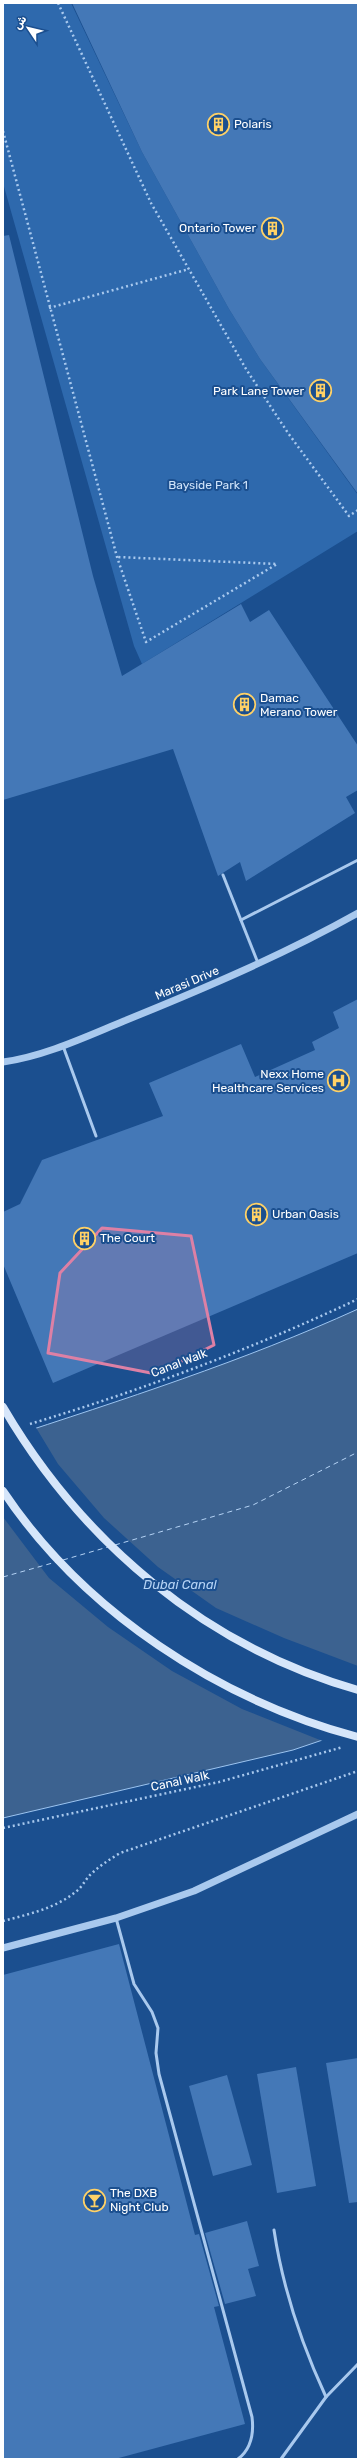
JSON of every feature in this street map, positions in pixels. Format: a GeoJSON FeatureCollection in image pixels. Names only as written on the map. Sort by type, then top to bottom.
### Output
{"type":"FeatureCollection","features":[{"type":"Feature","properties":{"kind":"main road"},"geometry":{"type":"LineString","coordinates":[[3,1407],[44,1471],[71,1505],[131,1566],[200,1618],[269,1656],[315,1676],[358,1690]]}},
{"type":"Feature","properties":{"kind":"main road"},"geometry":{"type":"LineString","coordinates":[[3,1491],[34,1531],[65,1566],[133,1627],[171,1653],[251,1698],[293,1716],[358,1737]]}},
{"type":"Feature","properties":{"kind":"street","name":"Marasi Drive"},"geometry":{"type":"LineString","coordinates":[[3,1062],[18,1060],[63,1046],[160,1007],[258,963],[358,913]]}},
{"type":"Feature","properties":{"kind":"street","name":"Marasi Drive"},"geometry":{"type":"LineString","coordinates":[[3,1068],[18,1060]]}},
{"type":"Feature","properties":{"kind":"street"},"geometry":{"type":"LineString","coordinates":[[3,1948],[116,1918],[194,1891],[358,1814]]}},
{"type":"Feature","properties":{"kind":"street"},"geometry":{"type":"LineString","coordinates":[[339,1824],[358,1818]]}},
{"type":"Feature","properties":{"kind":"lane"},"geometry":{"type":"LineString","coordinates":[[241,920],[358,860]]}},
{"type":"Feature","properties":{"kind":"lane"},"geometry":{"type":"LineString","coordinates":[[223,875],[258,963]]}},
{"type":"Feature","properties":{"kind":"lane"},"geometry":{"type":"LineString","coordinates":[[63,1046],[96,1136]]}},
{"type":"Feature","properties":{"kind":"lane"},"geometry":{"type":"LineString","coordinates":[[116,1918],[134,1984],[157,2024],[158,2036],[156,2053],[159,2074],[252,2417],[251,2439],[247,2449],[238,2459]]}},
{"type":"Feature","properties":{"kind":"lane"},"geometry":{"type":"LineString","coordinates":[[274,2230],[280,2267],[293,2317],[302,2345],[326,2397]]}},
{"type":"Feature","properties":{"kind":"lane"},"geometry":{"type":"LineString","coordinates":[[281,2459],[326,2397],[358,2364]]}},
{"type":"Feature","properties":{"kind":"path"},"geometry":{"type":"LineString","coordinates":[[58,3],[151,203],[246,369],[288,433],[349,516],[358,510]]}},
{"type":"Feature","properties":{"kind":"path"},"geometry":{"type":"LineString","coordinates":[[3,131],[116,557],[146,642],[277,564],[116,557]]}},
{"type":"Feature","properties":{"kind":"path"},"geometry":{"type":"LineString","coordinates":[[49,308],[189,269]]}},
{"type":"Feature","properties":{"kind":"path","name":"Canal Walk"},"geometry":{"type":"LineString","coordinates":[[26,1426],[168,1378],[256,1343],[358,1299]]}},
{"type":"Feature","properties":{"kind":"path","name":"Canal Walk"},"geometry":{"type":"LineString","coordinates":[[3,1828],[219,1782],[350,1744]]}},
{"type":"Feature","properties":{"kind":"path"},"geometry":{"type":"LineString","coordinates":[[3,1921],[40,1911],[64,1900],[79,1888],[89,1876],[120,1853],[358,1771]]}},
{"type":"Feature","properties":{"kind":"highlighted area"},"geometry":{"type":"Polygon","coordinates":[[[102,1228],[191,1236],[214,1345],[156,1374],[48,1353],[60,1273],[102,1228]]]}},
{"type":"Feature","properties":{"kind":"green space","name":"Bayside Park 1"},"geometry":{"type":"Polygon","coordinates":[[[3,3],[71,3],[142,152],[229,309],[260,359],[358,495],[358,531],[142,664],[134,646],[3,183],[3,3]]]}},
{"type":"Feature","properties":{"kind":"water","name":"Dubai Canal"},"geometry":{"type":"Polygon","coordinates":[[[358,1309],[358,1728],[293,1750],[3,1818],[3,1439],[227,1363],[358,1309]]]}},
{"type":"Feature","properties":{"kind":"pier"},"geometry":{"type":"Polygon","coordinates":[[[35,1426],[58,1464],[104,1518],[158,1567],[216,1608],[284,1638],[358,1666],[358,1731],[325,1742],[242,1709],[172,1671],[108,1627],[49,1578],[3,1517],[3,1437],[35,1426]]]}},
{"type":"Feature","properties":{"kind":"building"},"geometry":{"type":"Polygon","coordinates":[[[72,3],[358,3],[358,494],[260,359],[229,309],[142,152],[72,3]]]}},
{"type":"Feature","properties":{"kind":"building"},"geometry":{"type":"Polygon","coordinates":[[[9,235],[93,576],[122,676],[241,604],[250,622],[269,610],[358,746],[358,790],[346,797],[355,813],[246,881],[240,862],[218,876],[173,749],[3,800],[3,236],[9,235]]]}},
{"type":"Feature","properties":{"kind":"building"},"geometry":{"type":"Polygon","coordinates":[[[358,999],[358,1253],[53,1383],[3,1264],[3,1212],[20,1204],[42,1160],[163,1116],[149,1083],[241,1044],[255,1077],[315,1050],[312,1042],[339,1028],[333,1012],[358,999]]]}},
{"type":"Feature","properties":{"kind":"building","name":"The DXB Night Club"},"geometry":{"type":"Polygon","coordinates":[[[119,1944],[195,2235],[199,2234],[219,2306],[214,2307],[245,2424],[115,2459],[3,2459],[3,1975],[119,1944]]]}},
{"type":"Feature","properties":{"kind":"building"},"geometry":{"type":"Polygon","coordinates":[[[358,2058],[358,2202],[349,2203],[326,2063],[358,2058]]]}},
{"type":"Feature","properties":{"kind":"building"},"geometry":{"type":"Polygon","coordinates":[[[296,2067],[316,2186],[277,2193],[257,2074],[296,2067]]]}},
{"type":"Feature","properties":{"kind":"building"},"geometry":{"type":"Polygon","coordinates":[[[227,2075],[252,2165],[213,2176],[189,2086],[227,2075]]]}},
{"type":"Feature","properties":{"kind":"building"},"geometry":{"type":"Polygon","coordinates":[[[247,2221],[259,2266],[248,2269],[256,2296],[225,2304],[205,2233],[247,2221]]]}},
{"type":"Feature","properties":{"kind":"ferry route"},"geometry":{"type":"LineString","coordinates":[[115,1545],[253,1505],[358,1452]]}},
{"type":"Feature","properties":{"kind":"ferry route"},"geometry":{"type":"LineString","coordinates":[[63,1560],[108,1547]]}},
{"type":"Feature","properties":{"kind":"ferry route"},"geometry":{"type":"LineString","coordinates":[[3,1577],[56,1562]]}},
{"type":"Feature","properties":{"kind":"place","name":"Polaris"},"geometry":{"type":"Point","coordinates":[218,124]}},
{"type":"Feature","properties":{"kind":"place","name":"Ontario Tower"},"geometry":{"type":"Point","coordinates":[272,228]}},
{"type":"Feature","properties":{"kind":"place","name":"Park Lane Tower"},"geometry":{"type":"Point","coordinates":[320,391]}},
{"type":"Feature","properties":{"kind":"place","name":"Damac Merano Tower"},"geometry":{"type":"Point","coordinates":[244,705]}},
{"type":"Feature","properties":{"kind":"place","name":"Nexx Home Healthcare Services"},"geometry":{"type":"Point","coordinates":[339,1081]}},
{"type":"Feature","properties":{"kind":"place","name":"Urban Oasis"},"geometry":{"type":"Point","coordinates":[257,1214]}},
{"type":"Feature","properties":{"kind":"place","name":"The Court"},"geometry":{"type":"Point","coordinates":[85,1238]}},
{"type":"Feature","properties":{"kind":"place","name":"The DXB Night Club"},"geometry":{"type":"Point","coordinates":[94,2200]}}]}
